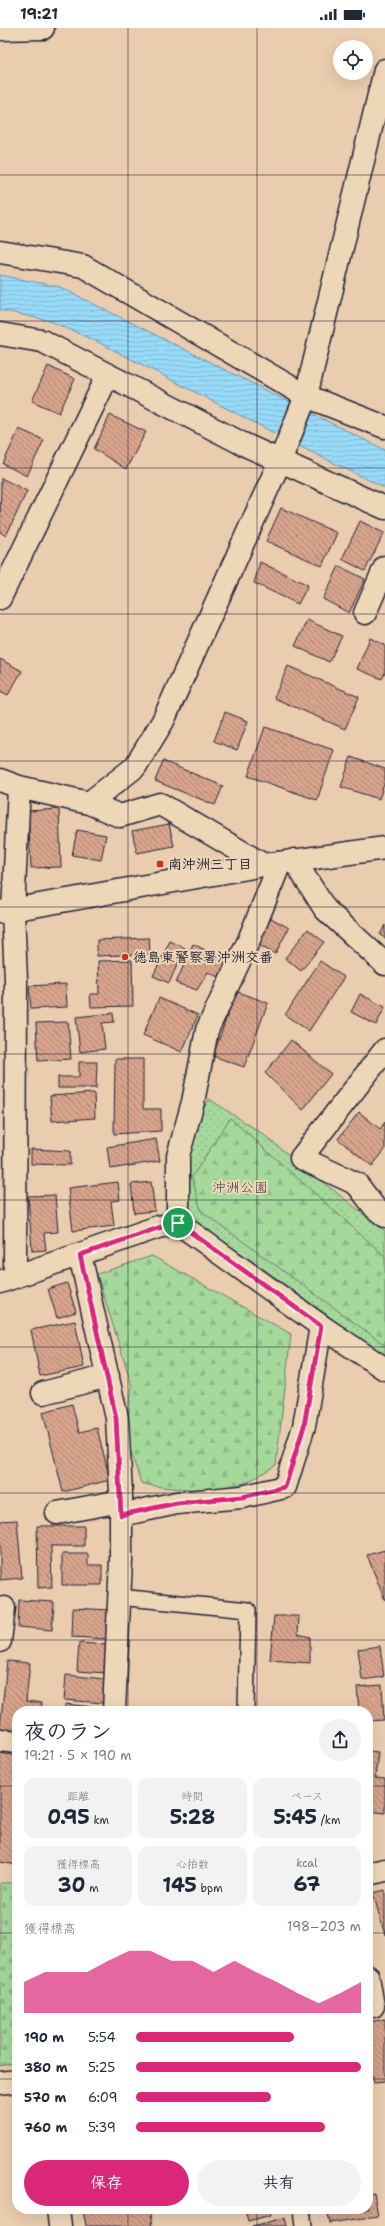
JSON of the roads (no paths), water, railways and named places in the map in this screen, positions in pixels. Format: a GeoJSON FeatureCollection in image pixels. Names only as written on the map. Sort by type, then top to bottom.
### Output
{"type":"FeatureCollection","features":[{"type":"Feature","properties":{"kind":"street"},"geometry":{"type":"LineString","coordinates":[[1,29],[43,28]]}},
{"type":"Feature","properties":{"kind":"street"},"geometry":{"type":"LineString","coordinates":[[89,803],[135,767],[163,721],[280,461],[306,396],[385,70]]}},
{"type":"Feature","properties":{"kind":"street"},"geometry":{"type":"LineString","coordinates":[[0,252],[83,266],[306,396],[385,427]]}},
{"type":"Feature","properties":{"kind":"street"},"geometry":{"type":"LineString","coordinates":[[0,334],[42,341],[280,461],[385,508]]}},
{"type":"Feature","properties":{"kind":"street"},"geometry":{"type":"LineString","coordinates":[[0,598],[108,375]]}},
{"type":"Feature","properties":{"kind":"street"},"geometry":{"type":"LineString","coordinates":[[365,613],[385,567]]}},
{"type":"Feature","properties":{"kind":"street"},"geometry":{"type":"LineString","coordinates":[[385,964],[325,909],[279,863],[160,804],[120,816],[89,803],[9,784],[6,911],[8,980],[7,1280],[158,1228],[178,1223],[385,1370]]}},
{"type":"Feature","properties":{"kind":"street"},"geometry":{"type":"LineString","coordinates":[[6,911],[279,863],[385,848]]}},
{"type":"Feature","properties":{"kind":"street"},"geometry":{"type":"LineString","coordinates":[[178,1223],[178,1156],[193,1102],[207,1030],[249,940],[279,863]]}},
{"type":"Feature","properties":{"kind":"street"},"geometry":{"type":"LineString","coordinates":[[382,1206],[358,1184],[301,1158],[385,1050]]}},
{"type":"Feature","properties":{"kind":"street"},"geometry":{"type":"LineString","coordinates":[[80,1255],[108,1376],[116,1418],[121,1508],[121,1560],[114,1706]]}},
{"type":"Feature","properties":{"kind":"street"},"geometry":{"type":"LineString","coordinates":[[57,1513],[242,1497],[285,1487],[304,1426],[321,1326]]}},
{"type":"Feature","properties":{"kind":"street"},"geometry":{"type":"LineString","coordinates":[[43,1393],[108,1376]]}},
{"type":"Feature","properties":{"kind":"street"},"geometry":{"type":"LineString","coordinates":[[0,1641],[4,1608]]}},
{"type":"Feature","properties":{"kind":"street"},"geometry":{"type":"LineString","coordinates":[[0,1740],[12,1741]]}},
{"type":"Feature","properties":{"kind":"street"},"geometry":{"type":"LineString","coordinates":[[373,1873],[385,1870]]}},
{"type":"Feature","properties":{"kind":"street"},"geometry":{"type":"LineString","coordinates":[[0,2083],[12,2082]]}},
{"type":"Feature","properties":{"kind":"street"},"geometry":{"type":"LineString","coordinates":[[59,2214],[60,2226]]}},
{"type":"Feature","properties":{"kind":"lane"},"geometry":{"type":"LineString","coordinates":[[119,1597],[248,1610],[246,1706]]}},
{"type":"Feature","properties":{"kind":"lane"},"geometry":{"type":"LineString","coordinates":[[303,2214],[304,2226]]}},
{"type":"Feature","properties":{"kind":"water"},"geometry":{"type":"Polygon","coordinates":[[[0,275],[60,287],[385,450],[385,488],[307,450],[98,342],[50,321],[0,310],[0,275]]]}},
{"type":"Feature","properties":{"kind":"place","name":"南沖洲三丁目"},"geometry":{"type":"Point","coordinates":[160,864]}},
{"type":"Feature","properties":{"kind":"place","name":"徳島東警察署沖洲交番"},"geometry":{"type":"Point","coordinates":[125,957]}},
{"type":"Feature","properties":{"kind":"park label","name":"沖洲公園"},"geometry":{"type":"Point","coordinates":[240,1187]}}]}
